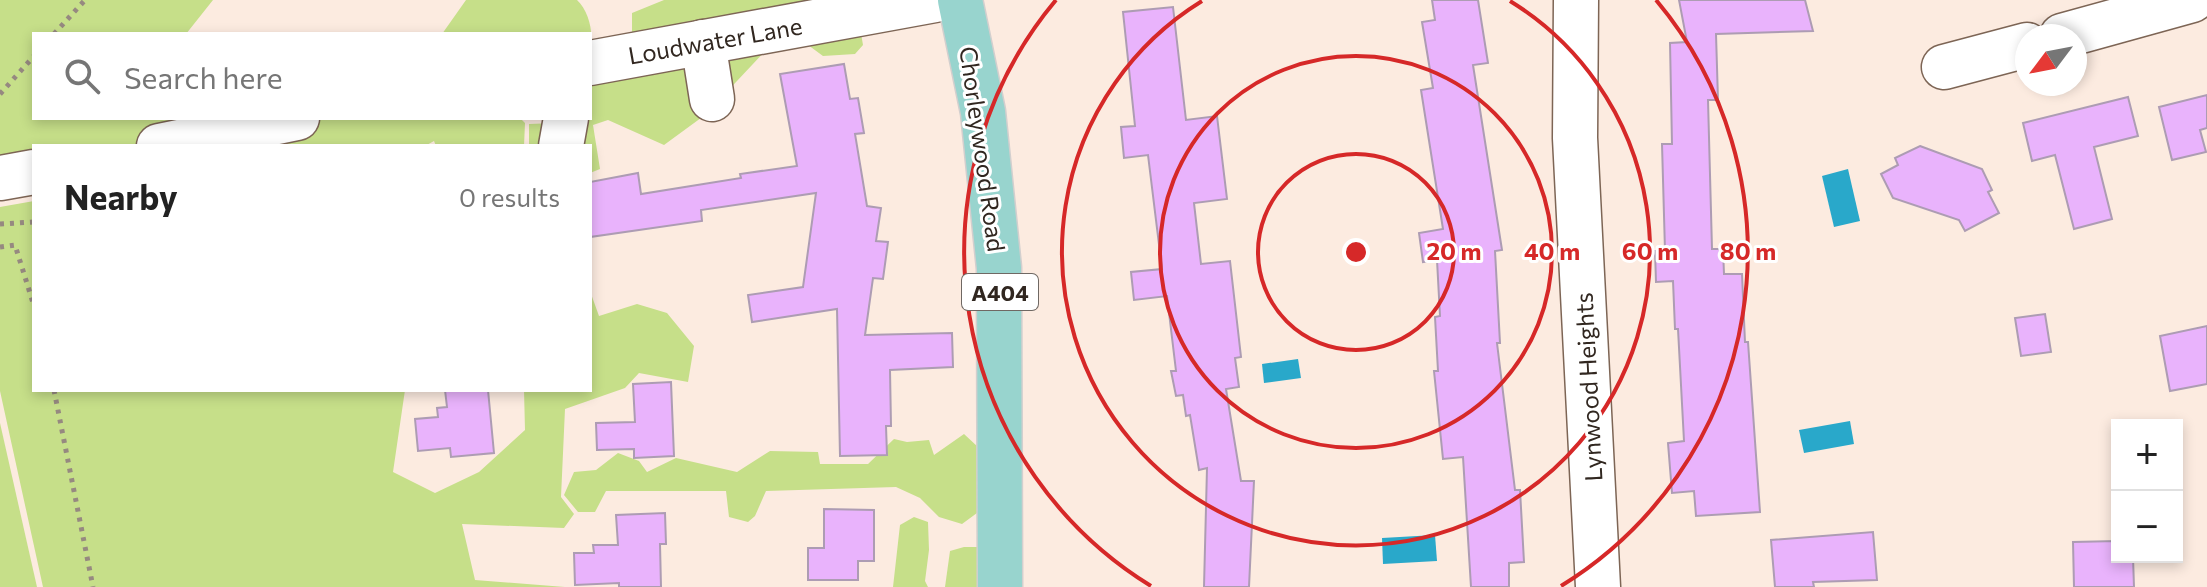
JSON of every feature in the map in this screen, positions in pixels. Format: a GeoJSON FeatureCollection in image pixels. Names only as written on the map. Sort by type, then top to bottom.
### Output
{"type":"FeatureCollection","features":[{"type":"Feature","properties":{"kind":"main road","name":"Chorleywood Road"},"geometry":{"type":"LineString","coordinates":[[960,0],[983,112],[999,268],[1000,587]]}},
{"type":"Feature","properties":{"kind":"street","name":"Loudwater Lane"},"geometry":{"type":"LineString","coordinates":[[592,63],[935,0]]}},
{"type":"Feature","properties":{"kind":"street","name":"Lynwood Heights"},"geometry":{"type":"LineString","coordinates":[[1576,0],[1575,138],[1598,587]]}},
{"type":"Feature","properties":{"kind":"street"},"geometry":{"type":"LineString","coordinates":[[2087,29],[2192,0]]}},
{"type":"Feature","properties":{"kind":"street"},"geometry":{"type":"LineString","coordinates":[[703,42],[712,99]]}},
{"type":"Feature","properties":{"kind":"street"},"geometry":{"type":"LineString","coordinates":[[1944,67],[2015,48]]}},
{"type":"Feature","properties":{"kind":"street"},"geometry":{"type":"LineString","coordinates":[[169,144],[287,120]]}},
{"type":"Feature","properties":{"kind":"street"},"geometry":{"type":"LineString","coordinates":[[561,144],[566,120]]}},
{"type":"Feature","properties":{"kind":"street"},"geometry":{"type":"LineString","coordinates":[[0,178],[32,172]]}},
{"type":"Feature","properties":{"kind":"path"},"geometry":{"type":"LineString","coordinates":[[56,32],[85,0]]}},
{"type":"Feature","properties":{"kind":"path"},"geometry":{"type":"LineString","coordinates":[[0,94],[32,58]]}},
{"type":"Feature","properties":{"kind":"path"},"geometry":{"type":"LineString","coordinates":[[0,224],[32,222]]}},
{"type":"Feature","properties":{"kind":"path"},"geometry":{"type":"LineString","coordinates":[[0,247],[15,245],[32,300]]}},
{"type":"Feature","properties":{"kind":"path"},"geometry":{"type":"LineString","coordinates":[[54,392],[93,587]]}},
{"type":"Feature","properties":{"kind":"green space"},"geometry":{"type":"Polygon","coordinates":[[[0,0],[213,0],[188,32],[32,32],[32,120],[260,120],[207,144],[32,144],[32,181],[0,188],[0,0]]]}},
{"type":"Feature","properties":{"kind":"green space"},"geometry":{"type":"Polygon","coordinates":[[[466,0],[577,0],[585,10],[591,32],[443,32],[466,0]]]}},
{"type":"Feature","properties":{"kind":"green space"},"geometry":{"type":"Polygon","coordinates":[[[664,0],[880,0],[859,22],[863,45],[855,54],[823,56],[804,42],[767,49],[705,115],[664,145],[608,120],[593,125],[600,169],[592,172],[592,144],[529,144],[529,124],[592,120],[592,70],[632,47],[632,13],[664,0]]]}},
{"type":"Feature","properties":{"kind":"green space"},"geometry":{"type":"Polygon","coordinates":[[[315,120],[522,120],[525,123],[524,144],[435,144],[434,141],[429,144],[242,144],[296,129],[315,120]]]}},
{"type":"Feature","properties":{"kind":"green space"},"geometry":{"type":"Polygon","coordinates":[[[32,201],[32,392],[405,392],[393,472],[435,493],[479,472],[525,430],[524,392],[592,392],[592,297],[599,316],[637,304],[667,313],[694,346],[688,382],[639,373],[625,388],[565,409],[561,497],[574,514],[564,528],[462,524],[475,580],[565,587],[43,587],[0,391],[0,207],[32,201]]]}},
{"type":"Feature","properties":{"kind":"green space"},"geometry":{"type":"Polygon","coordinates":[[[0,423],[37,587],[0,587],[0,423]]]}},
{"type":"Feature","properties":{"kind":"green space"},"geometry":{"type":"Polygon","coordinates":[[[964,434],[978,447],[984,496],[977,513],[962,524],[939,517],[920,498],[896,487],[766,491],[755,516],[748,522],[729,517],[726,491],[606,491],[595,512],[578,512],[564,495],[574,472],[596,470],[618,453],[639,461],[647,472],[676,458],[737,472],[770,451],[818,452],[820,464],[868,464],[894,439],[907,442],[929,440],[934,455],[964,434]]]}},
{"type":"Feature","properties":{"kind":"green space"},"geometry":{"type":"Polygon","coordinates":[[[914,517],[928,522],[929,550],[925,581],[928,587],[893,587],[900,525],[914,517]]]}},
{"type":"Feature","properties":{"kind":"green space"},"geometry":{"type":"Polygon","coordinates":[[[977,547],[990,562],[991,587],[945,587],[950,551],[977,547]]]}},
{"type":"Feature","properties":{"kind":"water"},"geometry":{"type":"Polygon","coordinates":[[[1848,169],[1860,221],[1834,227],[1822,176],[1848,169]]]}},
{"type":"Feature","properties":{"kind":"water"},"geometry":{"type":"Polygon","coordinates":[[[1298,359],[1301,378],[1264,383],[1262,364],[1298,359]]]}},
{"type":"Feature","properties":{"kind":"water"},"geometry":{"type":"Polygon","coordinates":[[[1850,421],[1854,444],[1804,453],[1799,430],[1850,421]]]}},
{"type":"Feature","properties":{"kind":"water"},"geometry":{"type":"Polygon","coordinates":[[[1435,535],[1437,561],[1383,564],[1382,538],[1435,535]]]}},
{"type":"Feature","properties":{"kind":"building"},"geometry":{"type":"Polygon","coordinates":[[[1432,0],[1478,0],[1488,63],[1473,65],[1502,250],[1495,251],[1500,343],[1497,343],[1515,490],[1520,490],[1524,562],[1509,563],[1509,587],[1471,587],[1463,457],[1443,459],[1434,371],[1438,371],[1435,317],[1440,316],[1437,260],[1423,262],[1419,233],[1443,229],[1421,90],[1433,88],[1422,22],[1435,20],[1432,0]]]}},
{"type":"Feature","properties":{"kind":"building"},"geometry":{"type":"Polygon","coordinates":[[[1679,0],[1805,0],[1813,31],[1716,34],[1718,100],[1708,100],[1712,249],[1723,249],[1724,274],[1742,274],[1760,512],[1696,516],[1694,491],[1672,493],[1668,443],[1684,441],[1678,329],[1675,329],[1673,281],[1656,282],[1655,251],[1665,251],[1662,144],[1672,144],[1670,43],[1687,42],[1679,0]]]}},
{"type":"Feature","properties":{"kind":"building"},"geometry":{"type":"Polygon","coordinates":[[[1173,7],[1186,120],[1217,116],[1227,199],[1194,203],[1201,264],[1230,261],[1241,357],[1235,358],[1239,387],[1226,389],[1241,481],[1254,481],[1249,587],[1204,587],[1207,468],[1199,470],[1190,415],[1186,416],[1183,395],[1176,396],[1171,371],[1176,371],[1167,296],[1134,300],[1131,272],[1162,269],[1148,155],[1124,158],[1121,127],[1135,126],[1123,12],[1173,7]]]}},
{"type":"Feature","properties":{"kind":"building"},"geometry":{"type":"Polygon","coordinates":[[[844,64],[850,99],[858,98],[864,133],[855,134],[867,206],[881,208],[876,241],[888,242],[883,279],[873,278],[865,335],[952,333],[953,367],[890,370],[891,426],[886,426],[887,455],[840,456],[837,309],[752,322],[748,295],[803,287],[816,193],[701,210],[702,221],[592,237],[592,182],[638,173],[641,194],[797,166],[780,74],[844,64]]]}},
{"type":"Feature","properties":{"kind":"building"},"geometry":{"type":"Polygon","coordinates":[[[2207,95],[2207,128],[2200,130],[2206,152],[2172,160],[2159,107],[2207,95]]]}},
{"type":"Feature","properties":{"kind":"building"},"geometry":{"type":"Polygon","coordinates":[[[2128,97],[2138,136],[2094,147],[2112,219],[2074,229],[2055,155],[2032,161],[2023,123],[2128,97]]]}},
{"type":"Feature","properties":{"kind":"building"},"geometry":{"type":"Polygon","coordinates":[[[1920,146],[1982,169],[1992,190],[1988,192],[1999,213],[1965,231],[1959,220],[1893,198],[1881,174],[1898,165],[1895,158],[1920,146]]]}},
{"type":"Feature","properties":{"kind":"building"},"geometry":{"type":"Polygon","coordinates":[[[2045,314],[2051,352],[2021,356],[2015,318],[2045,314]]]}},
{"type":"Feature","properties":{"kind":"building"},"geometry":{"type":"Polygon","coordinates":[[[2207,326],[2207,384],[2170,391],[2160,336],[2207,326]]]}},
{"type":"Feature","properties":{"kind":"building"},"geometry":{"type":"Polygon","coordinates":[[[671,382],[674,456],[634,458],[634,449],[597,450],[596,423],[635,422],[633,384],[671,382]]]}},
{"type":"Feature","properties":{"kind":"building"},"geometry":{"type":"Polygon","coordinates":[[[445,392],[488,392],[494,453],[451,457],[450,448],[418,451],[415,419],[438,417],[437,408],[447,407],[445,392]]]}},
{"type":"Feature","properties":{"kind":"building"},"geometry":{"type":"Polygon","coordinates":[[[824,509],[874,510],[874,561],[858,561],[858,580],[808,580],[808,548],[824,548],[824,509]]]}},
{"type":"Feature","properties":{"kind":"building"},"geometry":{"type":"Polygon","coordinates":[[[665,513],[666,544],[660,544],[661,587],[619,587],[619,583],[575,585],[574,553],[594,553],[593,545],[618,545],[616,515],[665,513]]]}},
{"type":"Feature","properties":{"kind":"building"},"geometry":{"type":"Polygon","coordinates":[[[1873,532],[1877,580],[1813,582],[1814,587],[1775,587],[1771,540],[1873,532]]]}},
{"type":"Feature","properties":{"kind":"building"},"geometry":{"type":"Polygon","coordinates":[[[2111,541],[2111,563],[2133,563],[2134,587],[2074,587],[2073,542],[2111,541]]]}}]}
